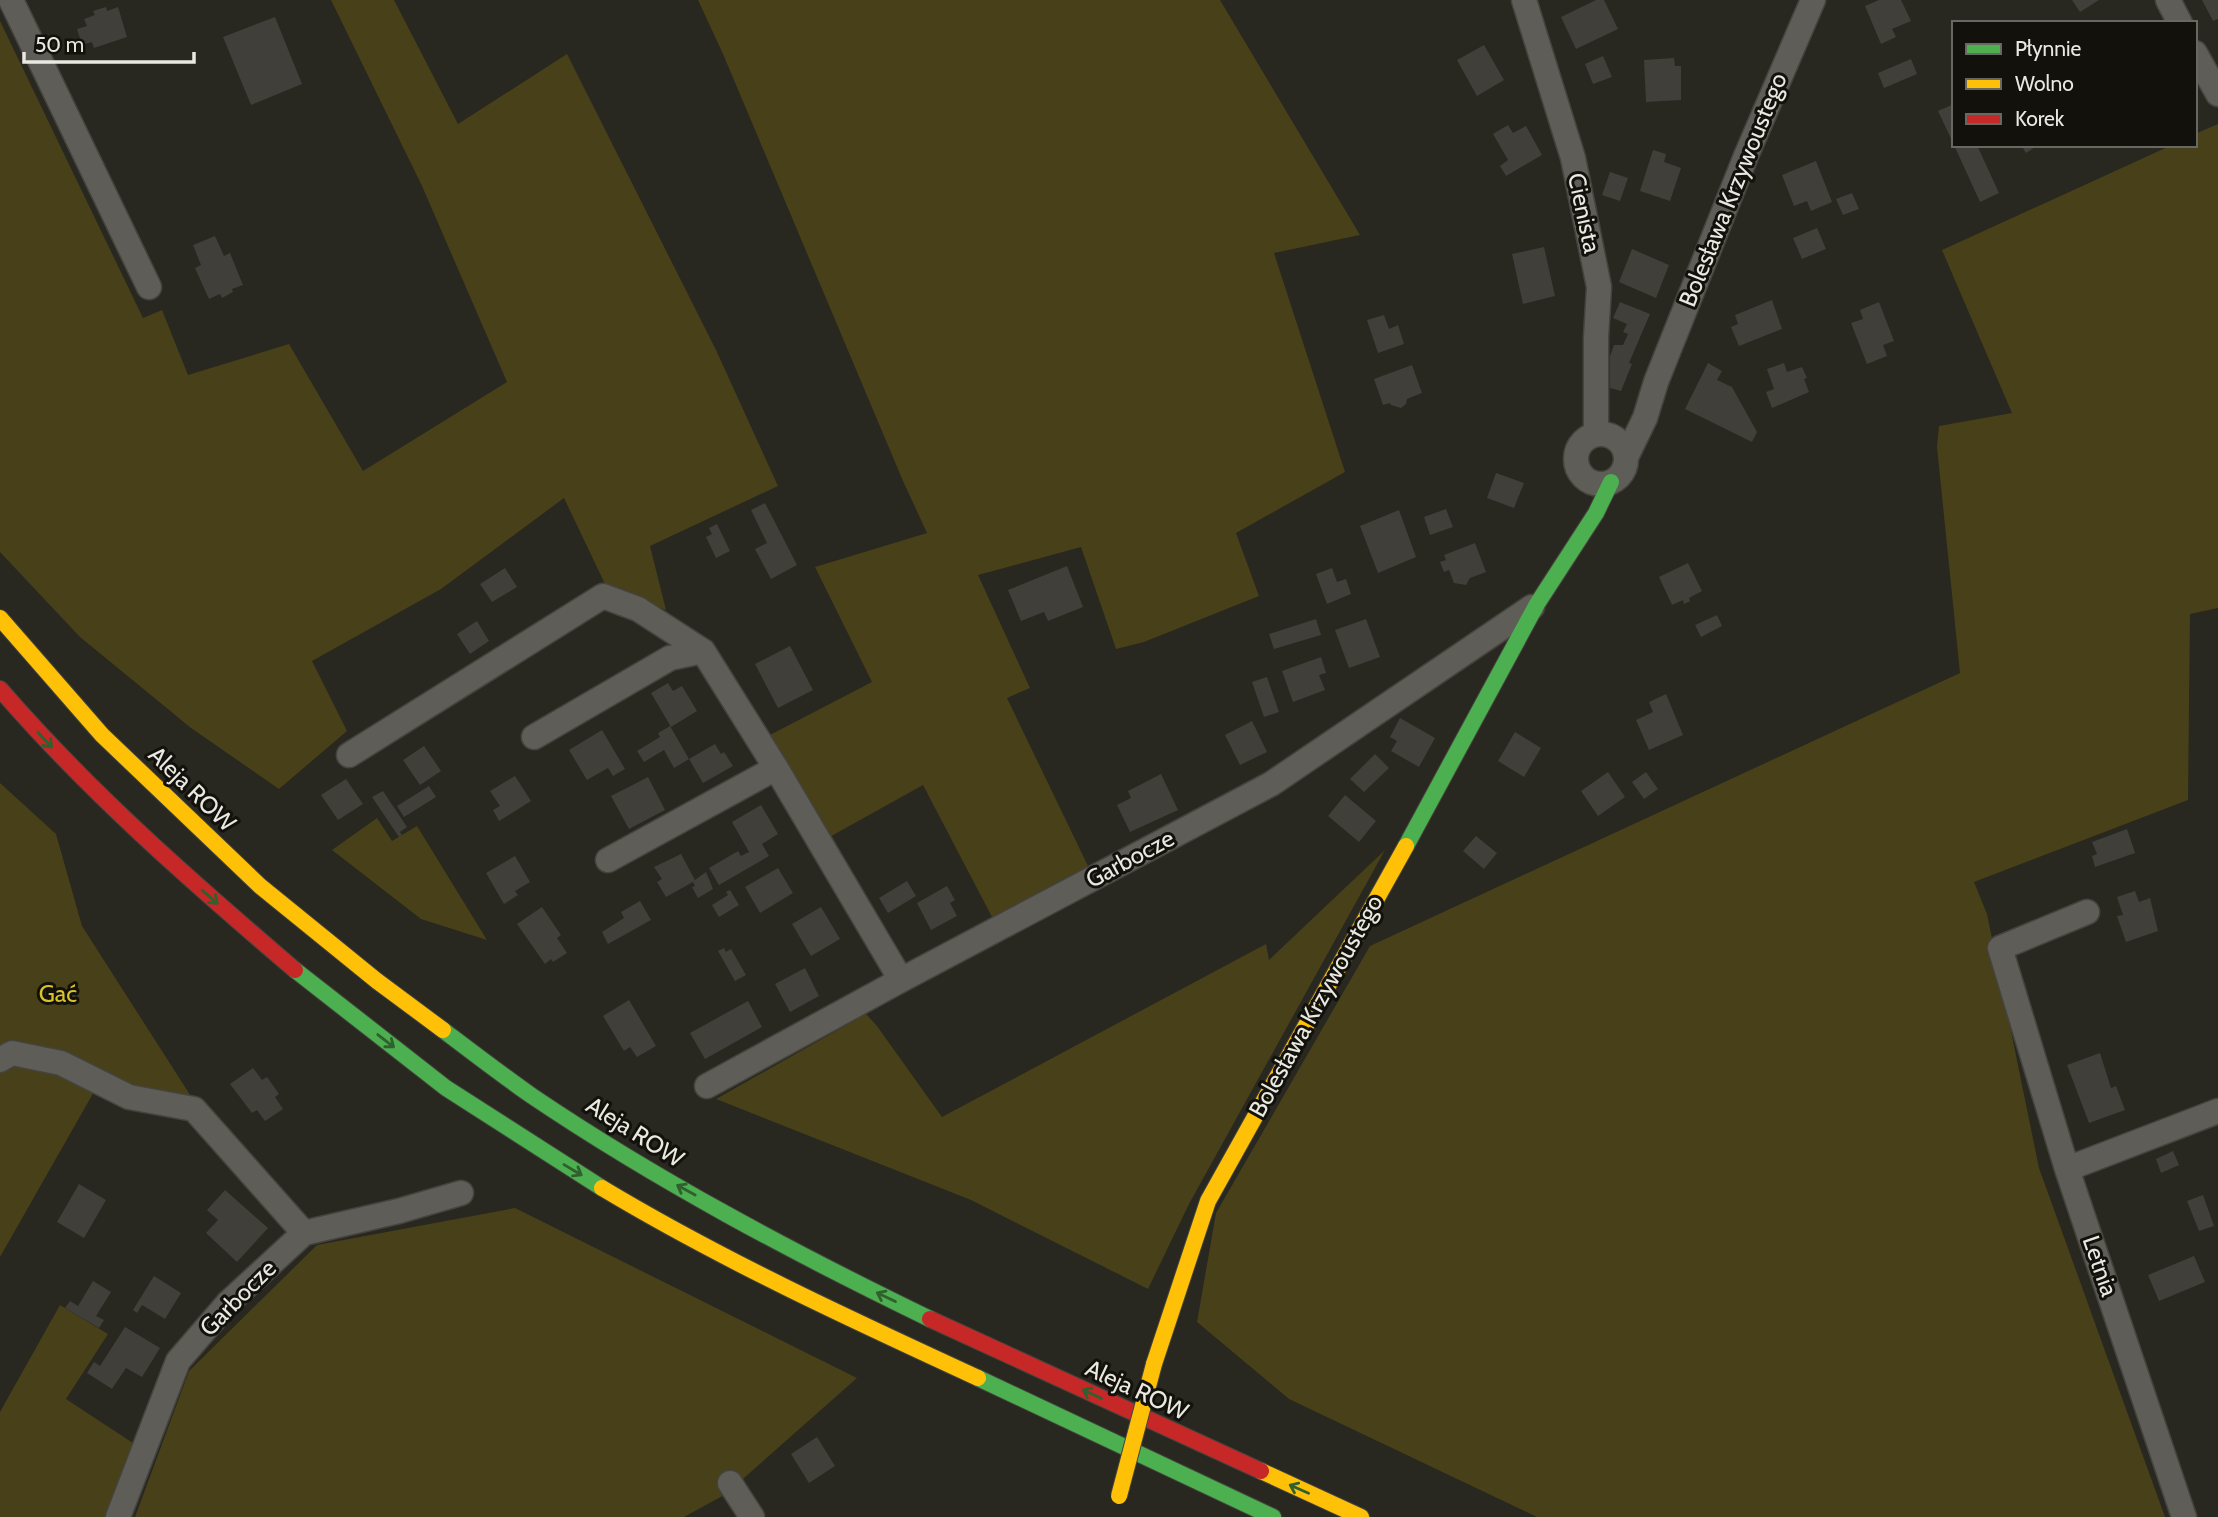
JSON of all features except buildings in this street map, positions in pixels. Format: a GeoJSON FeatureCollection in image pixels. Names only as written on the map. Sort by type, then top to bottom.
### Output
{"type":"FeatureCollection","features":[{"type":"Feature","properties":{"kind":"main road","name":"Bolesława Krzywoustego"},"geometry":{"type":"LineString","coordinates":[[1118,1501],[1154,1364],[1208,1201],[1456,757],[1537,604],[1596,513],[1611,482]]}},
{"type":"Feature","properties":{"kind":"main road","name":"Aleja ROW"},"geometry":{"type":"LineString","coordinates":[[0,618],[102,734],[260,886],[377,981],[532,1096],[671,1182],[831,1270],[938,1323],[1361,1517]]}},
{"type":"Feature","properties":{"kind":"main road"},"geometry":{"type":"LineString","coordinates":[[0,689],[45,741],[183,874],[304,978],[446,1088],[554,1159],[666,1226],[800,1295],[1273,1517]]}},
{"type":"Feature","properties":{"kind":"street"},"geometry":{"type":"LineString","coordinates":[[11,0],[149,287]]}},
{"type":"Feature","properties":{"kind":"street","name":"Cienista"},"geometry":{"type":"LineString","coordinates":[[1524,0],[1573,158],[1599,287],[1596,337],[1603,435]]}},
{"type":"Feature","properties":{"kind":"street","name":"Bolesława Krzywoustego"},"geometry":{"type":"LineString","coordinates":[[1627,455],[1645,418],[1656,382],[1746,156],[1813,0]]}},
{"type":"Feature","properties":{"kind":"street"},"geometry":{"type":"LineString","coordinates":[[2168,0],[2178,21]]}},
{"type":"Feature","properties":{"kind":"street"},"geometry":{"type":"LineString","coordinates":[[2197,57],[2218,94]]}},
{"type":"Feature","properties":{"kind":"street","name":"Bolesława Krzywoustego"},"geometry":{"type":"LineString","coordinates":[[1603,435],[1626,422],[1656,382]]}},
{"type":"Feature","properties":{"kind":"street"},"geometry":{"type":"LineString","coordinates":[[1581,474],[1595,483],[1611,482],[1624,471],[1627,455],[1621,443],[1603,435],[1588,437],[1577,450],[1577,466],[1581,474],[1581,506],[1587,525]]}},
{"type":"Feature","properties":{"kind":"street"},"geometry":{"type":"LineString","coordinates":[[349,755],[603,596],[638,609],[703,651],[776,768],[901,980]]}},
{"type":"Feature","properties":{"kind":"street","name":"Garbocze"},"geometry":{"type":"LineString","coordinates":[[707,1086],[1271,784],[1537,604]]}},
{"type":"Feature","properties":{"kind":"street"},"geometry":{"type":"LineString","coordinates":[[534,737],[670,658],[703,651]]}},
{"type":"Feature","properties":{"kind":"street"},"geometry":{"type":"LineString","coordinates":[[608,860],[776,768]]}},
{"type":"Feature","properties":{"kind":"street","name":"Letnia"},"geometry":{"type":"LineString","coordinates":[[2087,912],[2000,948],[2067,1169],[2184,1517]]}},
{"type":"Feature","properties":{"kind":"street"},"geometry":{"type":"LineString","coordinates":[[0,1060],[12,1052],[61,1063],[129,1097],[194,1109],[304,1233]]}},
{"type":"Feature","properties":{"kind":"street"},"geometry":{"type":"LineString","coordinates":[[2067,1169],[2218,1111]]}},
{"type":"Feature","properties":{"kind":"street","name":"Garbocze"},"geometry":{"type":"LineString","coordinates":[[117,1517],[178,1361],[228,1303],[304,1233],[399,1211],[461,1193]]}},
{"type":"Feature","properties":{"kind":"street"},"geometry":{"type":"LineString","coordinates":[[730,1483],[752,1517]]}},
{"type":"Feature","properties":{"kind":"green space"},"geometry":{"type":"Polygon","coordinates":[[[331,0],[394,0],[458,124],[567,54],[716,350],[778,486],[650,546],[666,610],[605,584],[564,498],[441,589],[312,661],[347,731],[279,789],[191,728],[80,637],[0,552],[0,21],[143,318],[162,310],[188,375],[289,344],[363,471],[507,382],[422,186],[331,0]]]}},
{"type":"Feature","properties":{"kind":"green space"},"geometry":{"type":"Polygon","coordinates":[[[698,0],[1220,0],[1360,235],[1274,253],[1345,472],[1236,533],[1259,596],[1144,642],[1116,649],[1081,547],[978,575],[1030,688],[1007,698],[1088,866],[992,917],[923,785],[826,839],[766,737],[872,682],[815,567],[927,533],[698,0]]]}},
{"type":"Feature","properties":{"kind":"green space"},"geometry":{"type":"Polygon","coordinates":[[[2218,124],[2218,608],[2190,614],[2188,800],[1974,882],[1987,914],[2039,1168],[2165,1517],[1537,1517],[1289,1399],[1197,1322],[1216,1213],[1370,946],[1960,673],[1937,447],[1939,426],[2012,413],[1942,250],[2168,147],[2197,147],[2197,133],[2218,124]]]}},
{"type":"Feature","properties":{"kind":"green space","name":"Gać"},"geometry":{"type":"Polygon","coordinates":[[[0,783],[56,834],[82,926],[194,1101],[0,1051],[0,783]]]}},
{"type":"Feature","properties":{"kind":"green space"},"geometry":{"type":"Polygon","coordinates":[[[377,818],[392,841],[417,826],[487,940],[421,919],[332,850],[377,818]]]}},
{"type":"Feature","properties":{"kind":"green space"},"geometry":{"type":"Polygon","coordinates":[[[1385,850],[1189,1204],[1148,1289],[971,1200],[716,1099],[866,1014],[942,1117],[1266,944],[1269,960],[1385,850]]]}},
{"type":"Feature","properties":{"kind":"green space"},"geometry":{"type":"Polygon","coordinates":[[[16,1059],[51,1067],[95,1090],[0,1257],[0,1071],[16,1059]]]}},
{"type":"Feature","properties":{"kind":"green space"},"geometry":{"type":"Polygon","coordinates":[[[515,1208],[857,1378],[726,1494],[684,1517],[135,1517],[189,1371],[317,1245],[515,1208]]]}},
{"type":"Feature","properties":{"kind":"green space"},"geometry":{"type":"Polygon","coordinates":[[[60,1305],[108,1334],[66,1399],[136,1445],[112,1517],[0,1517],[0,1412],[60,1305]]]}},
{"type":"Feature","properties":{"kind":"traffic: fast"},"geometry":{"type":"LineString","coordinates":[[1406,846],[1537,604],[1596,513],[1611,482]]}},
{"type":"Feature","properties":{"kind":"traffic: fast"},"geometry":{"type":"LineString","coordinates":[[295,970],[446,1088],[602,1188]]}},
{"type":"Feature","properties":{"kind":"traffic: fast"},"geometry":{"type":"LineString","coordinates":[[443,1030],[532,1096],[677,1187],[930,1319]]}},
{"type":"Feature","properties":{"kind":"traffic: fast"},"geometry":{"type":"LineString","coordinates":[[978,1378],[1273,1517]]}},
{"type":"Feature","properties":{"kind":"traffic: slow"},"geometry":{"type":"LineString","coordinates":[[0,618],[102,735],[260,886],[377,981],[443,1030]]}},
{"type":"Feature","properties":{"kind":"traffic: slow"},"geometry":{"type":"LineString","coordinates":[[1154,1364],[1208,1201],[1406,846]]}},
{"type":"Feature","properties":{"kind":"traffic: slow"},"geometry":{"type":"LineString","coordinates":[[602,1188],[740,1264],[978,1378]]}},
{"type":"Feature","properties":{"kind":"traffic: slow"},"geometry":{"type":"LineString","coordinates":[[1119,1496],[1154,1364]]}},
{"type":"Feature","properties":{"kind":"traffic: slow"},"geometry":{"type":"LineString","coordinates":[[1261,1471],[1361,1517]]}},
{"type":"Feature","properties":{"kind":"traffic: jam"},"geometry":{"type":"LineString","coordinates":[[0,689],[105,800],[180,870],[295,970]]}},
{"type":"Feature","properties":{"kind":"traffic: jam"},"geometry":{"type":"LineString","coordinates":[[930,1319],[1261,1471]]}}]}
